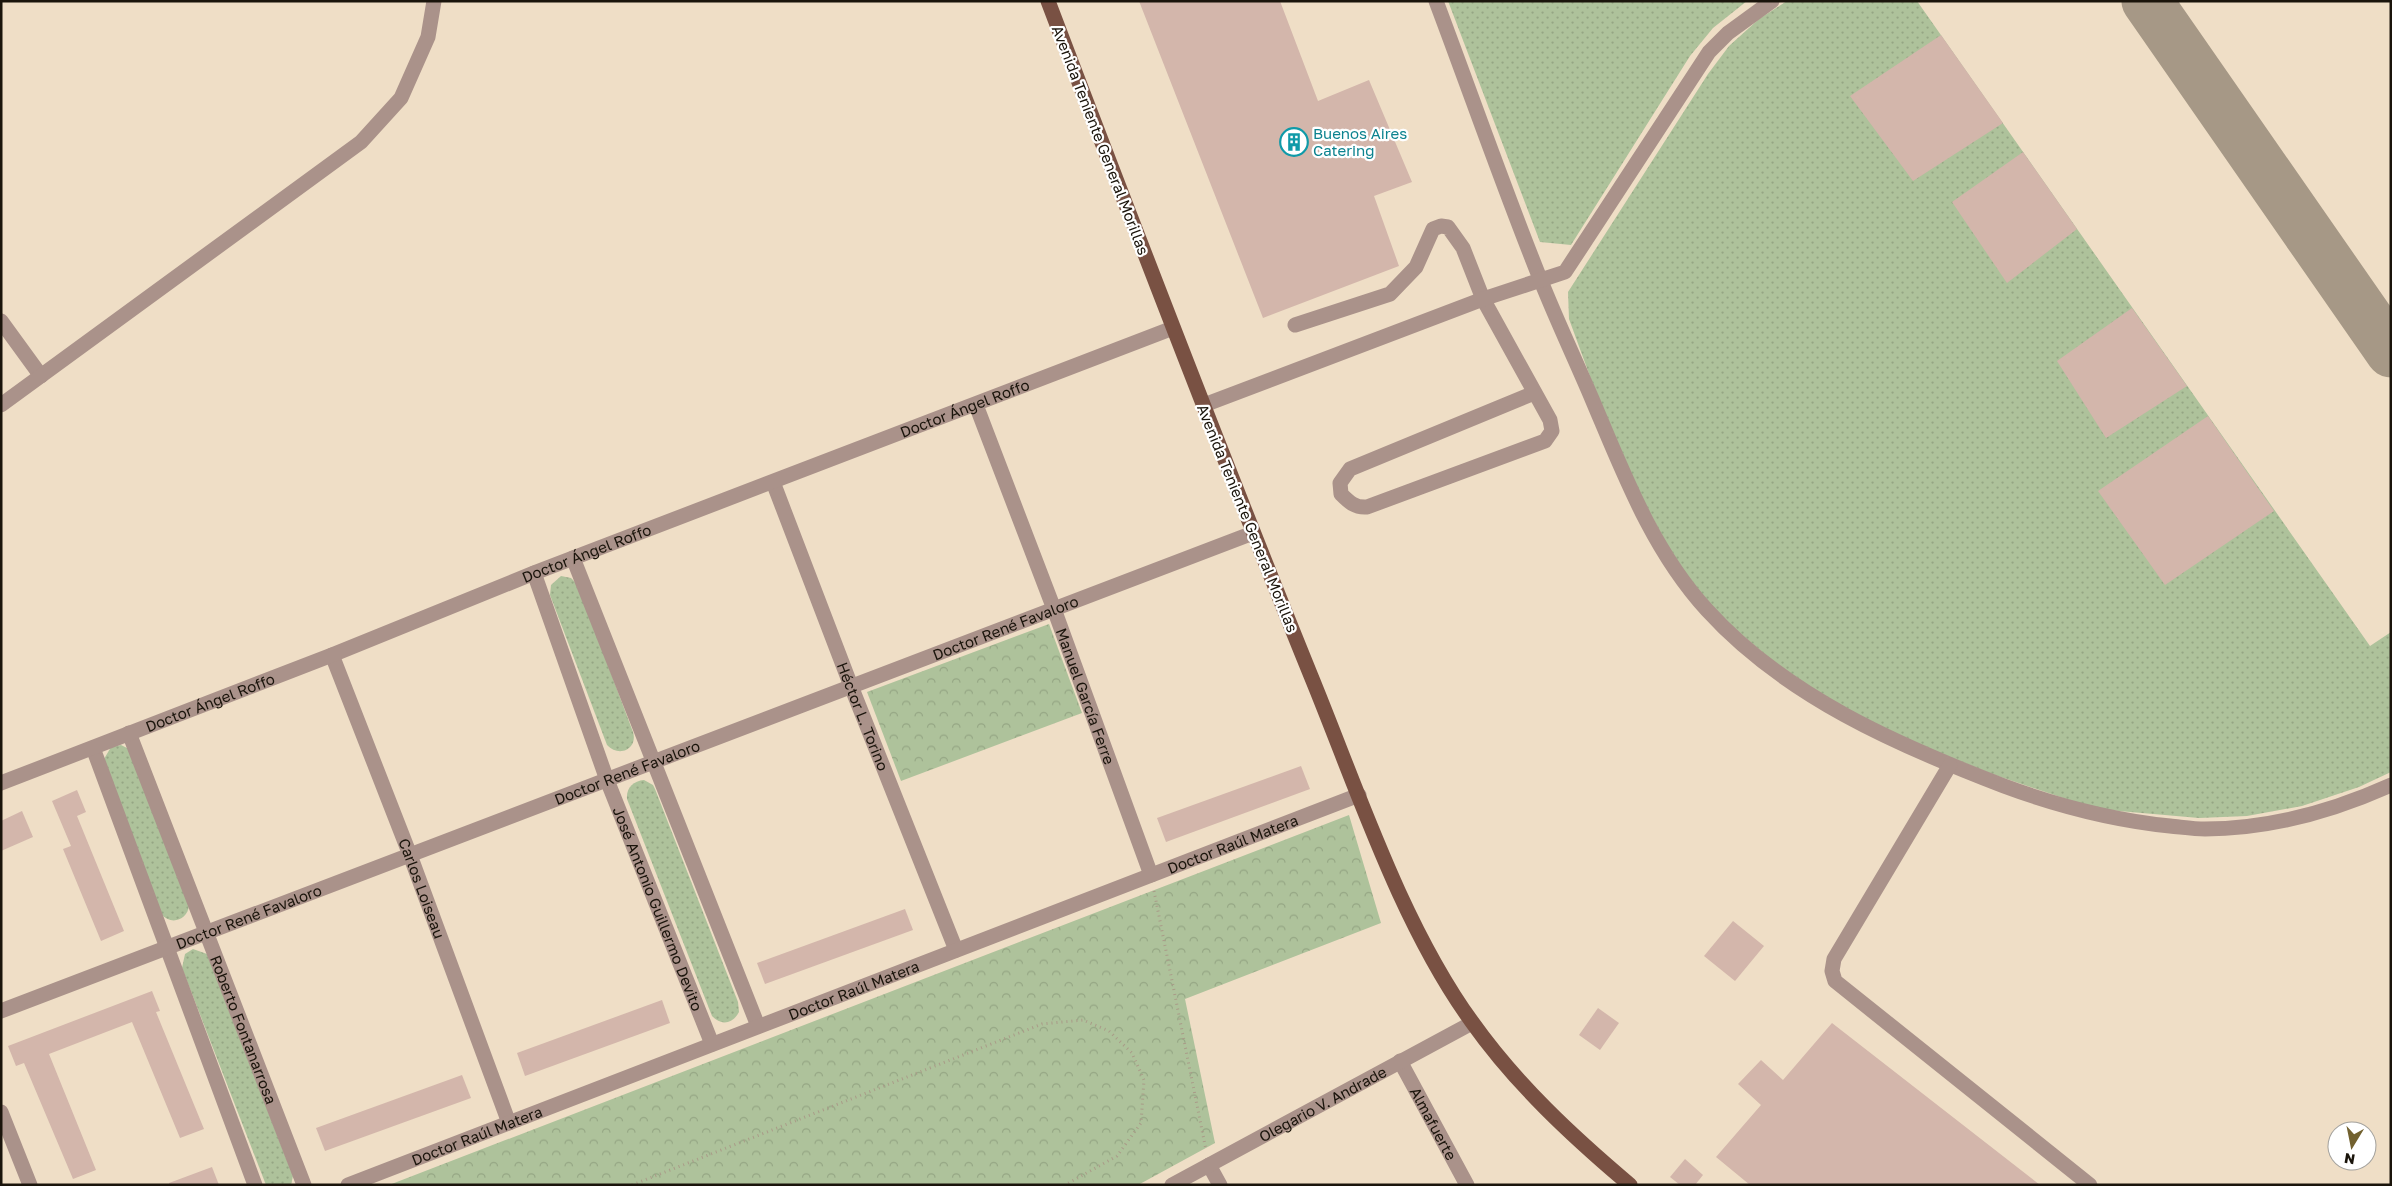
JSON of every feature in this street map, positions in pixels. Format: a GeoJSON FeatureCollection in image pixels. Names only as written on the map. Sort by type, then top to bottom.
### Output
{"type":"FeatureCollection","features":[{"type":"Feature","properties":{"kind":"main road","name":"Avenida Teniente General Morillas"},"geometry":{"type":"LineString","coordinates":[[1048,1],[1253,533],[1388,866],[1419,933],[1446,983],[1472,1023],[1509,1069],[1551,1116],[1630,1185]]}},
{"type":"Feature","properties":{"kind":"street"},"geometry":{"type":"LineString","coordinates":[[1,405],[361,142],[400,98],[428,37],[434,1]]}},
{"type":"Feature","properties":{"kind":"street"},"geometry":{"type":"LineString","coordinates":[[1436,1],[1541,281],[1622,472],[1648,526],[1678,573],[1706,610],[1751,652],[1798,688],[1867,726],[1950,765],[2031,796],[2096,815],[2204,829],[2258,824],[2319,812],[2391,785]]}},
{"type":"Feature","properties":{"kind":"street"},"geometry":{"type":"LineString","coordinates":[[1204,405],[1483,300],[1564,272],[1709,52],[1728,33],[1772,1]]}},
{"type":"Feature","properties":{"kind":"street"},"geometry":{"type":"LineString","coordinates":[[1295,325],[1390,294],[1416,267],[1433,229],[1441,226],[1448,227],[1463,248],[1483,300],[1550,420],[1552,431],[1545,441],[1360,508],[1352,504],[1341,494],[1340,483],[1350,470],[1534,393]]}},
{"type":"Feature","properties":{"kind":"street"},"geometry":{"type":"LineString","coordinates":[[1,321],[41,376]]}},
{"type":"Feature","properties":{"kind":"street","name":"Doctor Ángel Roffo"},"geometry":{"type":"LineString","coordinates":[[1,782],[332,655],[534,573],[1173,328]]}},
{"type":"Feature","properties":{"kind":"street","name":"Manuel García Ferre"},"geometry":{"type":"LineString","coordinates":[[976,405],[1054,609],[1151,875]]}},
{"type":"Feature","properties":{"kind":"street","name":"Héctor L. Torino"},"geometry":{"type":"LineString","coordinates":[[774,482],[851,686],[956,950]]}},
{"type":"Feature","properties":{"kind":"street","name":"Doctor René Favaloro"},"geometry":{"type":"LineString","coordinates":[[1,1011],[1253,533]]}},
{"type":"Feature","properties":{"kind":"street"},"geometry":{"type":"LineString","coordinates":[[573,558],[758,1026]]}},
{"type":"Feature","properties":{"kind":"street","name":"José Antonio Guillermo Devito"},"geometry":{"type":"LineString","coordinates":[[534,573],[607,780],[712,1044]]}},
{"type":"Feature","properties":{"kind":"street","name":"Carlos Loiseau"},"geometry":{"type":"LineString","coordinates":[[332,655],[410,855],[509,1122]]}},
{"type":"Feature","properties":{"kind":"street","name":"Roberto Fontanarrosa"},"geometry":{"type":"LineString","coordinates":[[129,733],[304,1185]]}},
{"type":"Feature","properties":{"kind":"street"},"geometry":{"type":"LineString","coordinates":[[93,748],[255,1185]]}},
{"type":"Feature","properties":{"kind":"street"},"geometry":{"type":"LineString","coordinates":[[1950,765],[1834,959],[1832,971],[1835,981],[2090,1185]]}},
{"type":"Feature","properties":{"kind":"street","name":"Doctor Raúl Matera"},"geometry":{"type":"LineString","coordinates":[[348,1185],[1360,795]]}},
{"type":"Feature","properties":{"kind":"street","name":"Olegario V. Andrade"},"geometry":{"type":"LineString","coordinates":[[1172,1185],[1472,1023]]}},
{"type":"Feature","properties":{"kind":"street","name":"Almafuerte"},"geometry":{"type":"LineString","coordinates":[[1400,1061],[1467,1185]]}},
{"type":"Feature","properties":{"kind":"street"},"geometry":{"type":"LineString","coordinates":[[1,1112],[30,1185]]}},
{"type":"Feature","properties":{"kind":"street"},"geometry":{"type":"LineString","coordinates":[[1209,1165],[1220,1185]]}},
{"type":"Feature","properties":{"kind":"path"},"geometry":{"type":"LineString","coordinates":[[1151,875],[1209,1165]]}},
{"type":"Feature","properties":{"kind":"path"},"geometry":{"type":"LineString","coordinates":[[632,1185],[1042,1024],[1083,1020],[1109,1030],[1132,1053],[1144,1080],[1141,1123],[1117,1156],[1065,1185]]}},
{"type":"Feature","properties":{"kind":"green space"},"geometry":{"type":"Polygon","coordinates":[[[1448,1],[1747,1],[1713,28],[1690,56],[1571,245],[1540,242],[1448,1]]]}},
{"type":"Feature","properties":{"kind":"green space"},"geometry":{"type":"Polygon","coordinates":[[[1787,1],[1917,1],[2370,646],[2391,632],[2391,772],[2359,787],[2302,806],[2247,816],[2199,818],[2096,809],[1992,774],[1925,747],[1857,715],[1802,686],[1715,612],[1679,567],[1618,453],[1569,319],[1568,292],[1708,74],[1729,46],[1759,19],[1787,1]]]}},
{"type":"Feature","properties":{"kind":"green space"},"geometry":{"type":"Polygon","coordinates":[[[561,576],[571,578],[578,585],[633,732],[633,743],[626,750],[617,751],[607,745],[550,595],[551,585],[561,576]]]}},
{"type":"Feature","properties":{"kind":"green space"},"geometry":{"type":"Polygon","coordinates":[[[1049,624],[1082,713],[901,781],[867,692],[1049,624]]]}},
{"type":"Feature","properties":{"kind":"green space"},"geometry":{"type":"Polygon","coordinates":[[[121,745],[129,749],[189,905],[186,914],[178,920],[169,920],[161,914],[104,759],[111,747],[121,745]]]}},
{"type":"Feature","properties":{"kind":"green space"},"geometry":{"type":"Polygon","coordinates":[[[644,780],[653,785],[655,789],[738,1002],[739,1012],[730,1021],[719,1021],[712,1016],[627,799],[629,788],[637,782],[644,780]]]}},
{"type":"Feature","properties":{"kind":"green space"},"geometry":{"type":"Polygon","coordinates":[[[1349,815],[1381,923],[1185,999],[1215,1143],[1138,1185],[389,1185],[1349,815]]]}},
{"type":"Feature","properties":{"kind":"green space"},"geometry":{"type":"Polygon","coordinates":[[[193,949],[207,954],[293,1176],[291,1185],[266,1185],[182,968],[185,954],[193,949]]]}},
{"type":"Feature","properties":{"kind":"building","name":"Buenos Aires Catering"},"geometry":{"type":"Polygon","coordinates":[[[1139,1],[1280,1],[1318,101],[1369,80],[1412,182],[1374,196],[1399,266],[1263,318],[1139,1]]]}},
{"type":"Feature","properties":{"kind":"building"},"geometry":{"type":"Polygon","coordinates":[[[1941,35],[2003,123],[1913,181],[1850,96],[1941,35]]]}},
{"type":"Feature","properties":{"kind":"building"},"geometry":{"type":"Polygon","coordinates":[[[2023,152],[2077,229],[2007,283],[1952,202],[2023,152]]]}},
{"type":"Feature","properties":{"kind":"building"},"geometry":{"type":"Polygon","coordinates":[[[2132,308],[2187,386],[2106,438],[2057,361],[2132,308]]]}},
{"type":"Feature","properties":{"kind":"building"},"geometry":{"type":"Polygon","coordinates":[[[2208,416],[2274,511],[2165,585],[2098,491],[2208,416]]]}},
{"type":"Feature","properties":{"kind":"building"},"geometry":{"type":"Polygon","coordinates":[[[1301,766],[1310,789],[1166,842],[1157,818],[1301,766]]]}},
{"type":"Feature","properties":{"kind":"building"},"geometry":{"type":"Polygon","coordinates":[[[77,790],[86,812],[77,816],[124,931],[101,941],[63,849],[71,846],[52,801],[77,790]]]}},
{"type":"Feature","properties":{"kind":"building"},"geometry":{"type":"Polygon","coordinates":[[[22,811],[33,837],[1,851],[1,821],[22,811]]]}},
{"type":"Feature","properties":{"kind":"building"},"geometry":{"type":"Polygon","coordinates":[[[905,909],[913,930],[765,984],[757,963],[905,909]]]}},
{"type":"Feature","properties":{"kind":"building"},"geometry":{"type":"Polygon","coordinates":[[[1733,921],[1764,946],[1735,981],[1704,956],[1733,921]]]}},
{"type":"Feature","properties":{"kind":"building"},"geometry":{"type":"Polygon","coordinates":[[[152,991],[160,1011],[156,1012],[204,1129],[180,1138],[132,1022],[49,1054],[96,1170],[73,1179],[24,1063],[16,1066],[8,1046],[152,991]]]}},
{"type":"Feature","properties":{"kind":"building"},"geometry":{"type":"Polygon","coordinates":[[[662,1000],[670,1023],[525,1076],[517,1053],[662,1000]]]}},
{"type":"Feature","properties":{"kind":"building"},"geometry":{"type":"Polygon","coordinates":[[[1598,1008],[1619,1023],[1600,1050],[1579,1035],[1598,1008]]]}},
{"type":"Feature","properties":{"kind":"building"},"geometry":{"type":"Polygon","coordinates":[[[1832,1023],[2040,1185],[1750,1185],[1716,1157],[1761,1105],[1738,1084],[1761,1060],[1783,1080],[1832,1023]]]}},
{"type":"Feature","properties":{"kind":"building"},"geometry":{"type":"Polygon","coordinates":[[[462,1075],[471,1098],[325,1151],[316,1128],[462,1075]]]}},
{"type":"Feature","properties":{"kind":"building"},"geometry":{"type":"Polygon","coordinates":[[[1685,1159],[1703,1175],[1695,1185],[1680,1185],[1670,1177],[1685,1159]]]}},
{"type":"Feature","properties":{"kind":"building"},"geometry":{"type":"Polygon","coordinates":[[[212,1167],[219,1185],[169,1185],[169,1183],[212,1167]]]}},
{"type":"Feature","properties":{"kind":"taxiway"},"geometry":{"type":"LineString","coordinates":[[2147,1],[2391,352]]}},
{"type":"Feature","properties":{"kind":"place","name":"Buenos Aires Catering"},"geometry":{"type":"Point","coordinates":[1294,142]}}]}
